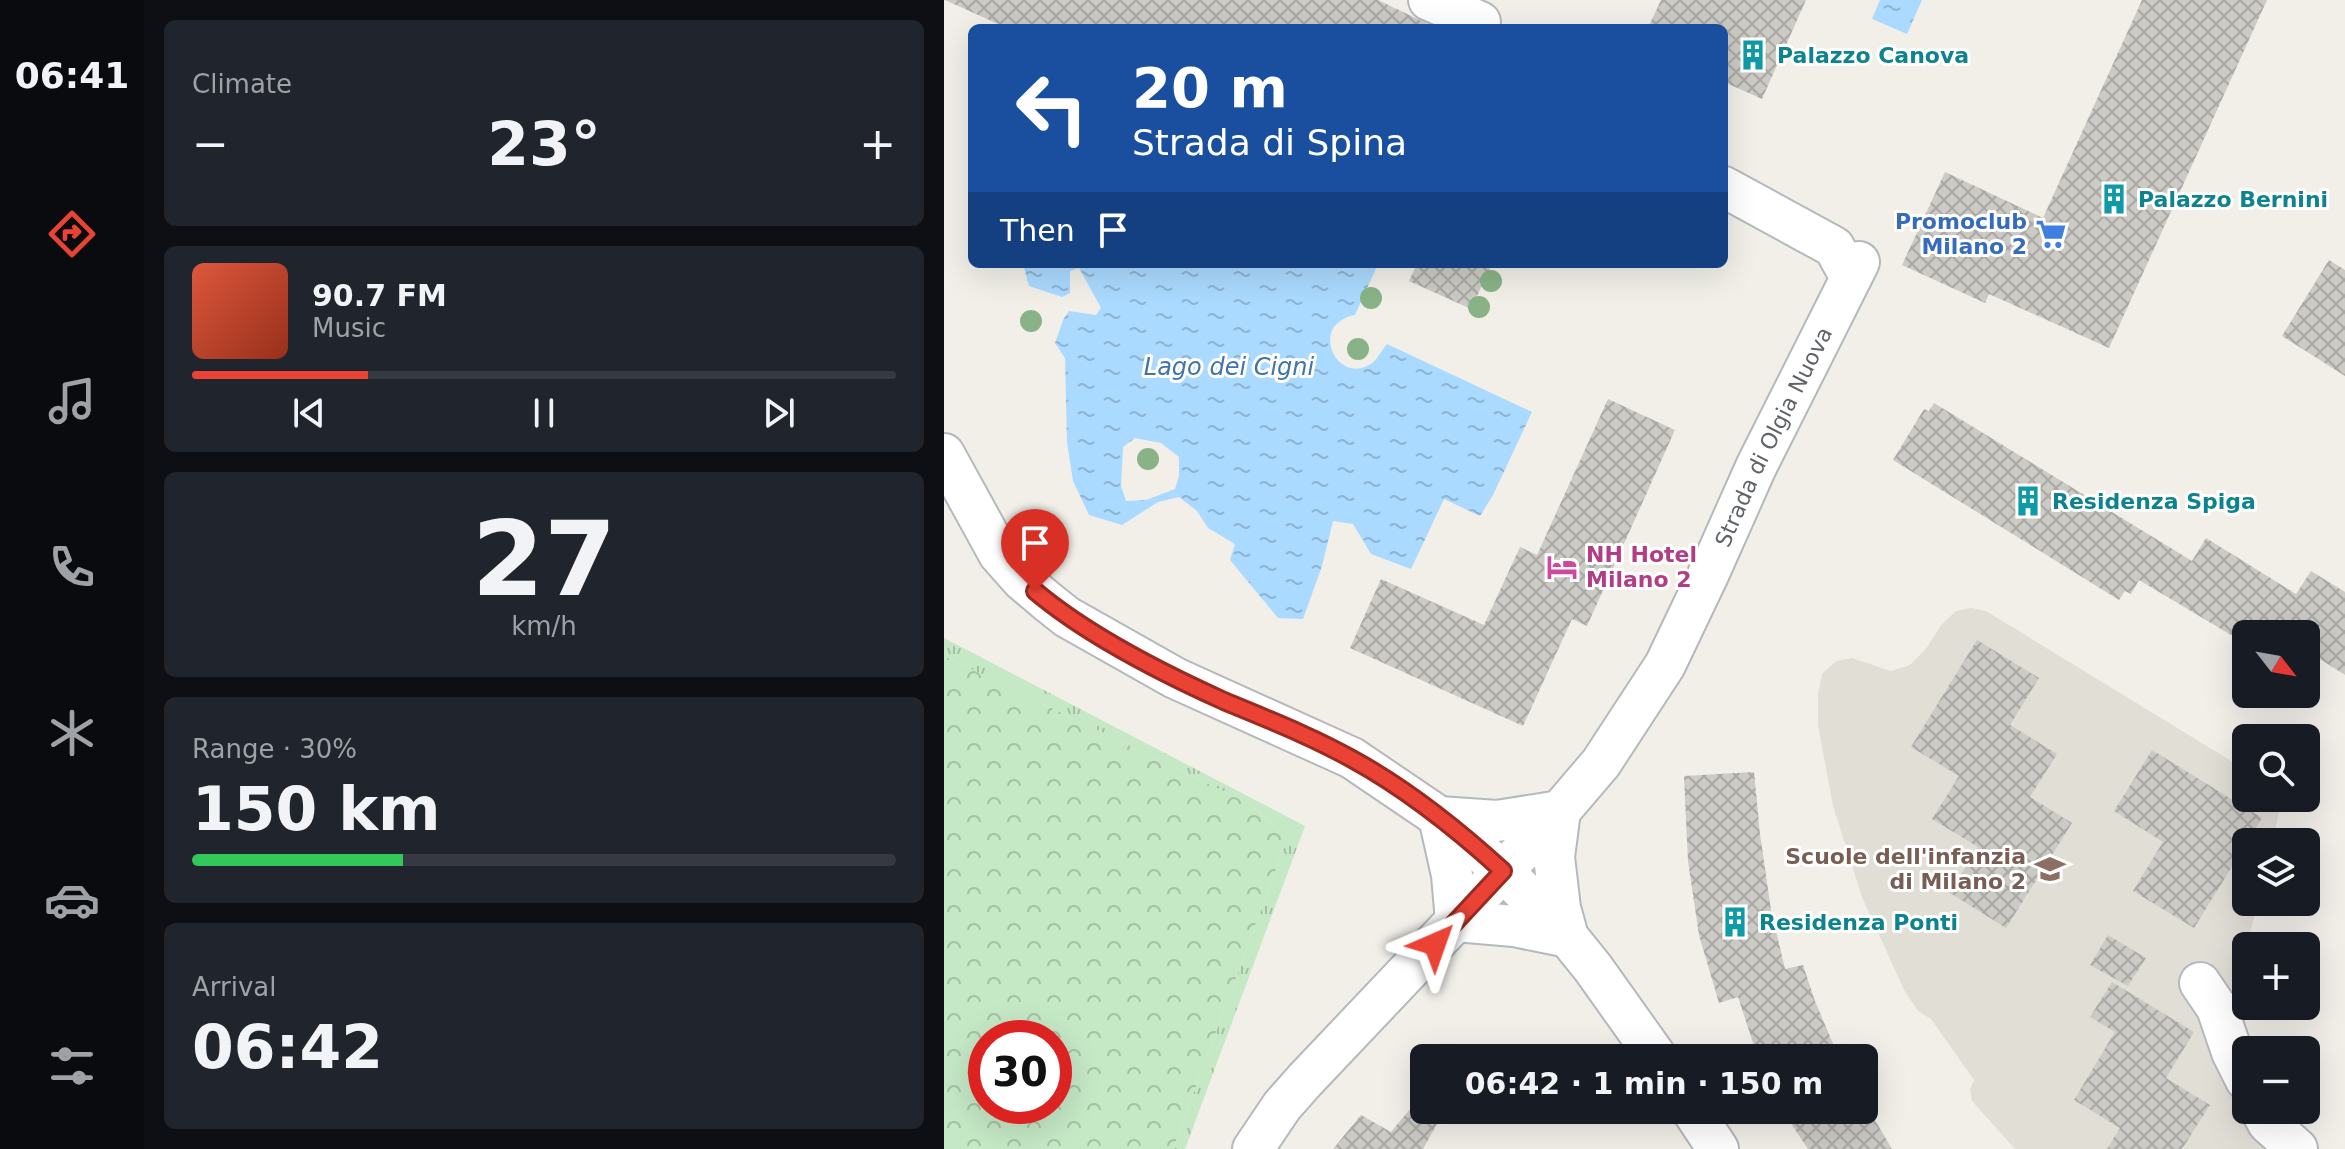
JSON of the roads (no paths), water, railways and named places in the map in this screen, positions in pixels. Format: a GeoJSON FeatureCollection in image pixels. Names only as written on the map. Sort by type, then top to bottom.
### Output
{"type":"FeatureCollection","features":[{"type":"Feature","properties":{"kind":"street"},"geometry":{"type":"LineString","coordinates":[[1429,0],[1479,24]]}},
{"type":"Feature","properties":{"kind":"street","name":"Strada di Olgia Nuova"},"geometry":{"type":"LineString","coordinates":[[1253,1149],[1282,1106],[1305,1080],[1560,811],[1601,763],[1665,665],[1756,467],[1855,270],[1834,247],[1728,189]]}},
{"type":"Feature","properties":{"kind":"street"},"geometry":{"type":"LineString","coordinates":[[946,465],[999,554],[1022,580],[1067,617],[1175,678],[1352,758],[1439,817],[1503,871],[1568,937],[1647,1044]]}},
{"type":"Feature","properties":{"kind":"street"},"geometry":{"type":"LineString","coordinates":[[1439,817],[1497,821],[1560,811],[1554,857],[1560,908],[1568,937]]}},
{"type":"Feature","properties":{"kind":"street"},"geometry":{"type":"LineString","coordinates":[[1439,817],[1452,875],[1456,921],[1514,926],[1568,937]]}},
{"type":"Feature","properties":{"kind":"street"},"geometry":{"type":"LineString","coordinates":[[2200,983],[2217,1008],[2232,1052]]}},
{"type":"Feature","properties":{"kind":"street"},"geometry":{"type":"LineString","coordinates":[[1701,1124],[1718,1149]]}},
{"type":"Feature","properties":{"kind":"street"},"geometry":{"type":"LineString","coordinates":[[2269,1124],[2297,1149]]}},
{"type":"Feature","properties":{"kind":"water"},"geometry":{"type":"Polygon","coordinates":[[[1880,0],[1922,0],[1907,34],[1872,19],[1880,0]]]}},
{"type":"Feature","properties":{"kind":"water","name":"Lago dei Cigni"},"geometry":{"type":"Polygon","coordinates":[[[1024,268],[1079,268],[1070,271],[1070,293],[1062,297],[1029,286],[1024,268]]]}},
{"type":"Feature","properties":{"kind":"water","name":"Lago dei Cigni"},"geometry":{"type":"Polygon","coordinates":[[[1079,268],[1376,268],[1355,315],[1341,321],[1333,330],[1330,340],[1338,361],[1358,369],[1371,364],[1387,344],[1532,412],[1480,516],[1444,499],[1411,569],[1371,554],[1353,524],[1333,521],[1322,566],[1303,619],[1278,618],[1230,560],[1235,544],[1208,528],[1197,511],[1179,497],[1158,502],[1122,525],[1089,515],[1073,481],[1067,442],[1065,358],[1055,343],[1069,311],[1096,315],[1101,308],[1079,268]],[[1135,438],[1123,447],[1121,486],[1126,501],[1146,500],[1175,489],[1179,457],[1161,443],[1135,438]]]}},
{"type":"Feature","properties":{"kind":"place","name":"Palazzo Canova"},"geometry":{"type":"Point","coordinates":[1753,55]}},
{"type":"Feature","properties":{"kind":"place","name":"Palazzo Bernini"},"geometry":{"type":"Point","coordinates":[2114,199]}},
{"type":"Feature","properties":{"kind":"place","name":"Promoclub Milano 2"},"geometry":{"type":"Point","coordinates":[2051,234]}},
{"type":"Feature","properties":{"kind":"place","name":"Residenza Spiga"},"geometry":{"type":"Point","coordinates":[2028,501]}},
{"type":"Feature","properties":{"kind":"place","name":"NH Hotel Milano 2"},"geometry":{"type":"Point","coordinates":[1562,567]}},
{"type":"Feature","properties":{"kind":"place","name":"Scuole dell'infanzia di Milano 2"},"geometry":{"type":"Point","coordinates":[2050,869]}},
{"type":"Feature","properties":{"kind":"place","name":"Residenza Ponti"},"geometry":{"type":"Point","coordinates":[1735,922]}}]}
